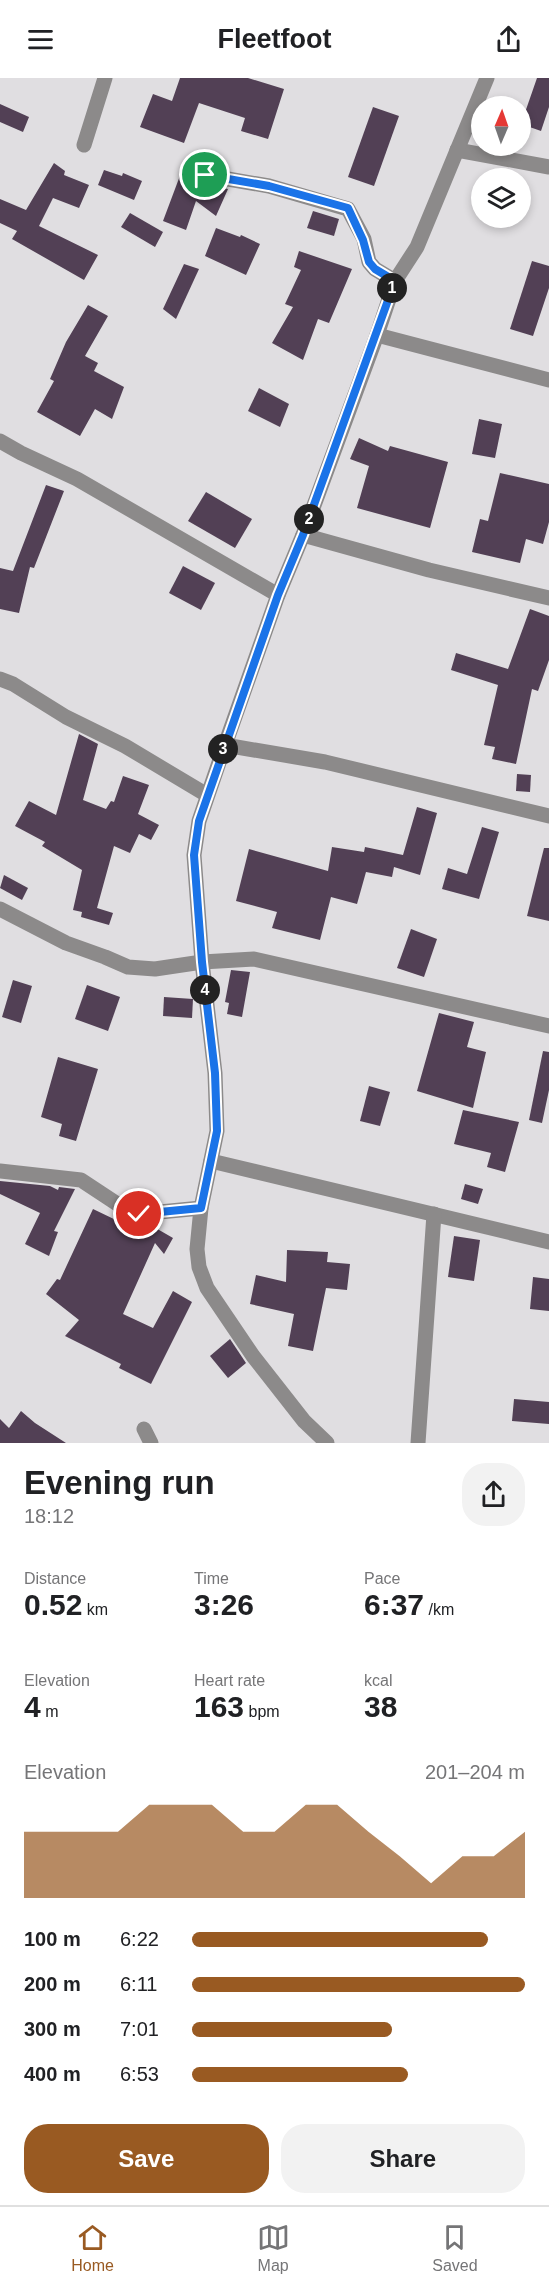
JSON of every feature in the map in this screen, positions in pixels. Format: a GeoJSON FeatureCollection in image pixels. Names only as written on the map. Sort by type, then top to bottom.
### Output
{"type":"FeatureCollection","features":[{"type":"Feature","properties":{"kind":"street"},"geometry":{"type":"LineString","coordinates":[[84,145],[105,78]]}},
{"type":"Feature","properties":{"kind":"street"},"geometry":{"type":"LineString","coordinates":[[327,1443],[304,1421],[253,1356],[207,1288],[199,1267],[197,1249],[201,1208],[217,1131],[215,1073],[202,962],[194,855],[199,821],[207,795],[278,595],[303,535],[395,281],[417,247],[487,78]]}},
{"type":"Feature","properties":{"kind":"street"},"geometry":{"type":"LineString","coordinates":[[457,150],[549,167]]}},
{"type":"Feature","properties":{"kind":"street"},"geometry":{"type":"LineString","coordinates":[[205,175],[269,186],[348,208],[363,240],[369,262],[375,269],[395,281]]}},
{"type":"Feature","properties":{"kind":"street"},"geometry":{"type":"LineString","coordinates":[[377,335],[549,380]]}},
{"type":"Feature","properties":{"kind":"street"},"geometry":{"type":"LineString","coordinates":[[0,441],[77,479],[278,595]]}},
{"type":"Feature","properties":{"kind":"street"},"geometry":{"type":"LineString","coordinates":[[303,535],[429,570],[549,598]]}},
{"type":"Feature","properties":{"kind":"street"},"geometry":{"type":"LineString","coordinates":[[0,679],[13,684],[66,717],[125,746],[207,795]]}},
{"type":"Feature","properties":{"kind":"street"},"geometry":{"type":"LineString","coordinates":[[225,745],[325,762],[549,816]]}},
{"type":"Feature","properties":{"kind":"street"},"geometry":{"type":"LineString","coordinates":[[0,909],[66,943],[128,968],[155,969],[202,962],[254,959],[549,1026]]}},
{"type":"Feature","properties":{"kind":"street"},"geometry":{"type":"LineString","coordinates":[[211,1161],[549,1242]]}},
{"type":"Feature","properties":{"kind":"street"},"geometry":{"type":"LineString","coordinates":[[0,1171],[81,1180],[128,1211],[139,1214],[201,1208]]}},
{"type":"Feature","properties":{"kind":"street"},"geometry":{"type":"LineString","coordinates":[[418,1443],[434,1215]]}},
{"type":"Feature","properties":{"kind":"street"},"geometry":{"type":"LineString","coordinates":[[144,1429],[151,1443]]}},
{"type":"Feature","properties":{"kind":"building"},"geometry":{"type":"Polygon","coordinates":[[[180,78],[248,78],[284,89],[268,139],[241,131],[245,118],[199,103],[184,143],[140,127],[153,94],[172,101],[180,78]]]}},
{"type":"Feature","properties":{"kind":"building"},"geometry":{"type":"Polygon","coordinates":[[[537,78],[549,78],[549,107],[541,131],[531,128],[531,96],[537,78]]]}},
{"type":"Feature","properties":{"kind":"building"},"geometry":{"type":"Polygon","coordinates":[[[0,104],[29,117],[23,132],[0,122],[0,104]]]}},
{"type":"Feature","properties":{"kind":"building"},"geometry":{"type":"Polygon","coordinates":[[[373,107],[399,116],[374,186],[348,177],[373,107]]]}},
{"type":"Feature","properties":{"kind":"building"},"geometry":{"type":"Polygon","coordinates":[[[54,163],[65,171],[64,175],[89,185],[79,208],[53,198],[39,226],[98,255],[84,280],[12,239],[17,231],[0,223],[0,199],[26,210],[54,163]]]}},
{"type":"Feature","properties":{"kind":"building"},"geometry":{"type":"Polygon","coordinates":[[[104,170],[122,176],[123,173],[142,181],[134,200],[98,185],[104,170]]]}},
{"type":"Feature","properties":{"kind":"building"},"geometry":{"type":"Polygon","coordinates":[[[181,173],[196,178],[203,184],[228,189],[216,216],[196,201],[186,230],[163,221],[181,173]]]}},
{"type":"Feature","properties":{"kind":"building"},"geometry":{"type":"Polygon","coordinates":[[[313,211],[339,219],[334,236],[307,228],[313,211]]]}},
{"type":"Feature","properties":{"kind":"building"},"geometry":{"type":"Polygon","coordinates":[[[130,213],[163,232],[155,247],[121,227],[130,213]]]}},
{"type":"Feature","properties":{"kind":"building"},"geometry":{"type":"Polygon","coordinates":[[[216,228],[240,237],[241,235],[260,244],[246,275],[205,256],[216,228]]]}},
{"type":"Feature","properties":{"kind":"building"},"geometry":{"type":"Polygon","coordinates":[[[299,251],[352,269],[329,323],[318,319],[303,360],[272,343],[293,307],[285,304],[301,270],[294,267],[299,251]]]}},
{"type":"Feature","properties":{"kind":"building"},"geometry":{"type":"Polygon","coordinates":[[[532,261],[549,266],[549,288],[533,336],[510,329],[532,261]]]}},
{"type":"Feature","properties":{"kind":"building"},"geometry":{"type":"Polygon","coordinates":[[[184,264],[199,269],[176,319],[163,309],[184,264]]]}},
{"type":"Feature","properties":{"kind":"building"},"geometry":{"type":"Polygon","coordinates":[[[88,305],[108,316],[85,356],[98,363],[94,371],[124,387],[112,419],[95,409],[80,436],[37,412],[54,381],[50,379],[66,342],[88,305]]]}},
{"type":"Feature","properties":{"kind":"building"},"geometry":{"type":"Polygon","coordinates":[[[259,388],[289,404],[280,427],[248,411],[259,388]]]}},
{"type":"Feature","properties":{"kind":"building"},"geometry":{"type":"Polygon","coordinates":[[[479,419],[502,424],[495,458],[472,454],[479,419]]]}},
{"type":"Feature","properties":{"kind":"building"},"geometry":{"type":"Polygon","coordinates":[[[359,438],[388,451],[390,446],[448,462],[430,528],[357,508],[369,466],[350,459],[359,438]]]}},
{"type":"Feature","properties":{"kind":"building"},"geometry":{"type":"Polygon","coordinates":[[[500,473],[549,484],[549,522],[543,544],[526,539],[520,563],[472,552],[480,519],[488,521],[500,473]]]}},
{"type":"Feature","properties":{"kind":"building"},"geometry":{"type":"Polygon","coordinates":[[[46,485],[64,491],[34,568],[30,567],[19,613],[0,609],[0,568],[13,571],[46,485]]]}},
{"type":"Feature","properties":{"kind":"building"},"geometry":{"type":"Polygon","coordinates":[[[206,492],[252,519],[235,548],[188,521],[206,492]]]}},
{"type":"Feature","properties":{"kind":"building"},"geometry":{"type":"Polygon","coordinates":[[[183,566],[215,583],[201,610],[169,593],[183,566]]]}},
{"type":"Feature","properties":{"kind":"building"},"geometry":{"type":"Polygon","coordinates":[[[530,609],[549,616],[549,660],[538,691],[532,689],[516,764],[492,759],[495,747],[484,745],[498,685],[451,670],[456,653],[508,669],[530,609]]]}},
{"type":"Feature","properties":{"kind":"building"},"geometry":{"type":"Polygon","coordinates":[[[79,734],[98,744],[83,800],[106,809],[111,801],[114,802],[123,776],[149,785],[138,814],[159,825],[151,840],[139,834],[130,853],[114,846],[97,908],[113,913],[109,925],[81,917],[82,912],[73,910],[82,870],[42,846],[45,842],[15,826],[29,801],[56,815],[79,734]]]}},
{"type":"Feature","properties":{"kind":"building"},"geometry":{"type":"Polygon","coordinates":[[[517,774],[531,775],[530,792],[516,791],[517,774]]]}},
{"type":"Feature","properties":{"kind":"building"},"geometry":{"type":"Polygon","coordinates":[[[417,807],[437,813],[420,875],[394,867],[392,877],[366,872],[357,904],[331,897],[320,940],[272,928],[277,912],[236,901],[249,849],[328,871],[332,847],[364,852],[365,847],[403,855],[417,807]]]}},
{"type":"Feature","properties":{"kind":"building"},"geometry":{"type":"Polygon","coordinates":[[[482,827],[499,832],[479,899],[442,889],[448,868],[467,874],[482,827]]]}},
{"type":"Feature","properties":{"kind":"building"},"geometry":{"type":"Polygon","coordinates":[[[544,848],[549,848],[549,921],[527,916],[544,848]]]}},
{"type":"Feature","properties":{"kind":"building"},"geometry":{"type":"Polygon","coordinates":[[[4,875],[28,888],[22,900],[0,888],[4,875]]]}},
{"type":"Feature","properties":{"kind":"building"},"geometry":{"type":"Polygon","coordinates":[[[411,929],[437,939],[424,977],[397,968],[411,929]]]}},
{"type":"Feature","properties":{"kind":"building"},"geometry":{"type":"Polygon","coordinates":[[[231,970],[250,972],[242,1017],[227,1014],[229,1003],[225,1002],[231,970]]]}},
{"type":"Feature","properties":{"kind":"building"},"geometry":{"type":"Polygon","coordinates":[[[13,980],[32,986],[21,1023],[2,1017],[13,980]]]}},
{"type":"Feature","properties":{"kind":"building"},"geometry":{"type":"Polygon","coordinates":[[[87,985],[120,997],[108,1031],[75,1019],[87,985]]]}},
{"type":"Feature","properties":{"kind":"building"},"geometry":{"type":"Polygon","coordinates":[[[164,997],[193,999],[192,1018],[163,1016],[164,997]]]}},
{"type":"Feature","properties":{"kind":"building"},"geometry":{"type":"Polygon","coordinates":[[[439,1013],[474,1022],[467,1047],[486,1052],[473,1108],[417,1091],[439,1013]]]}},
{"type":"Feature","properties":{"kind":"building"},"geometry":{"type":"Polygon","coordinates":[[[543,1051],[549,1052],[549,1090],[542,1123],[529,1120],[543,1051]]]}},
{"type":"Feature","properties":{"kind":"building"},"geometry":{"type":"Polygon","coordinates":[[[58,1057],[98,1069],[76,1141],[59,1136],[62,1124],[41,1117],[58,1057]]]}},
{"type":"Feature","properties":{"kind":"building"},"geometry":{"type":"Polygon","coordinates":[[[369,1086],[390,1092],[380,1126],[360,1121],[369,1086]]]}},
{"type":"Feature","properties":{"kind":"building"},"geometry":{"type":"Polygon","coordinates":[[[463,1110],[519,1122],[505,1172],[487,1167],[491,1153],[454,1144],[463,1110]]]}},
{"type":"Feature","properties":{"kind":"building"},"geometry":{"type":"Polygon","coordinates":[[[0,1181],[50,1186],[58,1190],[59,1187],[75,1189],[54,1231],[58,1232],[49,1256],[25,1244],[40,1213],[0,1194],[0,1181]]]}},
{"type":"Feature","properties":{"kind":"building"},"geometry":{"type":"Polygon","coordinates":[[[465,1184],[483,1189],[478,1204],[461,1199],[465,1184]]]}},
{"type":"Feature","properties":{"kind":"building"},"geometry":{"type":"Polygon","coordinates":[[[93,1209],[143,1233],[145,1229],[142,1224],[147,1223],[173,1238],[164,1254],[155,1243],[123,1314],[153,1328],[173,1291],[192,1302],[151,1384],[119,1368],[121,1364],[65,1336],[79,1320],[46,1294],[57,1279],[60,1280],[93,1209]]]}},
{"type":"Feature","properties":{"kind":"building"},"geometry":{"type":"Polygon","coordinates":[[[454,1236],[480,1240],[474,1281],[448,1277],[454,1236]]]}},
{"type":"Feature","properties":{"kind":"building"},"geometry":{"type":"Polygon","coordinates":[[[287,1250],[328,1252],[327,1262],[350,1264],[347,1290],[326,1288],[313,1351],[288,1346],[294,1314],[250,1304],[256,1275],[286,1282],[287,1250]]]}},
{"type":"Feature","properties":{"kind":"building"},"geometry":{"type":"Polygon","coordinates":[[[533,1277],[549,1279],[549,1311],[530,1309],[533,1277]]]}},
{"type":"Feature","properties":{"kind":"building"},"geometry":{"type":"Polygon","coordinates":[[[230,1339],[246,1363],[228,1378],[210,1356],[230,1339]]]}},
{"type":"Feature","properties":{"kind":"building"},"geometry":{"type":"Polygon","coordinates":[[[514,1399],[549,1402],[549,1424],[512,1421],[514,1399]]]}},
{"type":"Feature","properties":{"kind":"building"},"geometry":{"type":"Polygon","coordinates":[[[21,1411],[66,1443],[0,1443],[0,1419],[9,1428],[21,1411]]]}},
{"type":"Feature","properties":{"kind":"route"},"geometry":{"type":"LineString","coordinates":[[139,1214],[201,1208],[217,1131],[215,1073],[202,962],[194,855],[199,821],[278,595],[303,535],[395,281],[375,269],[369,262],[363,240],[348,208],[269,186],[205,175]]}}]}
